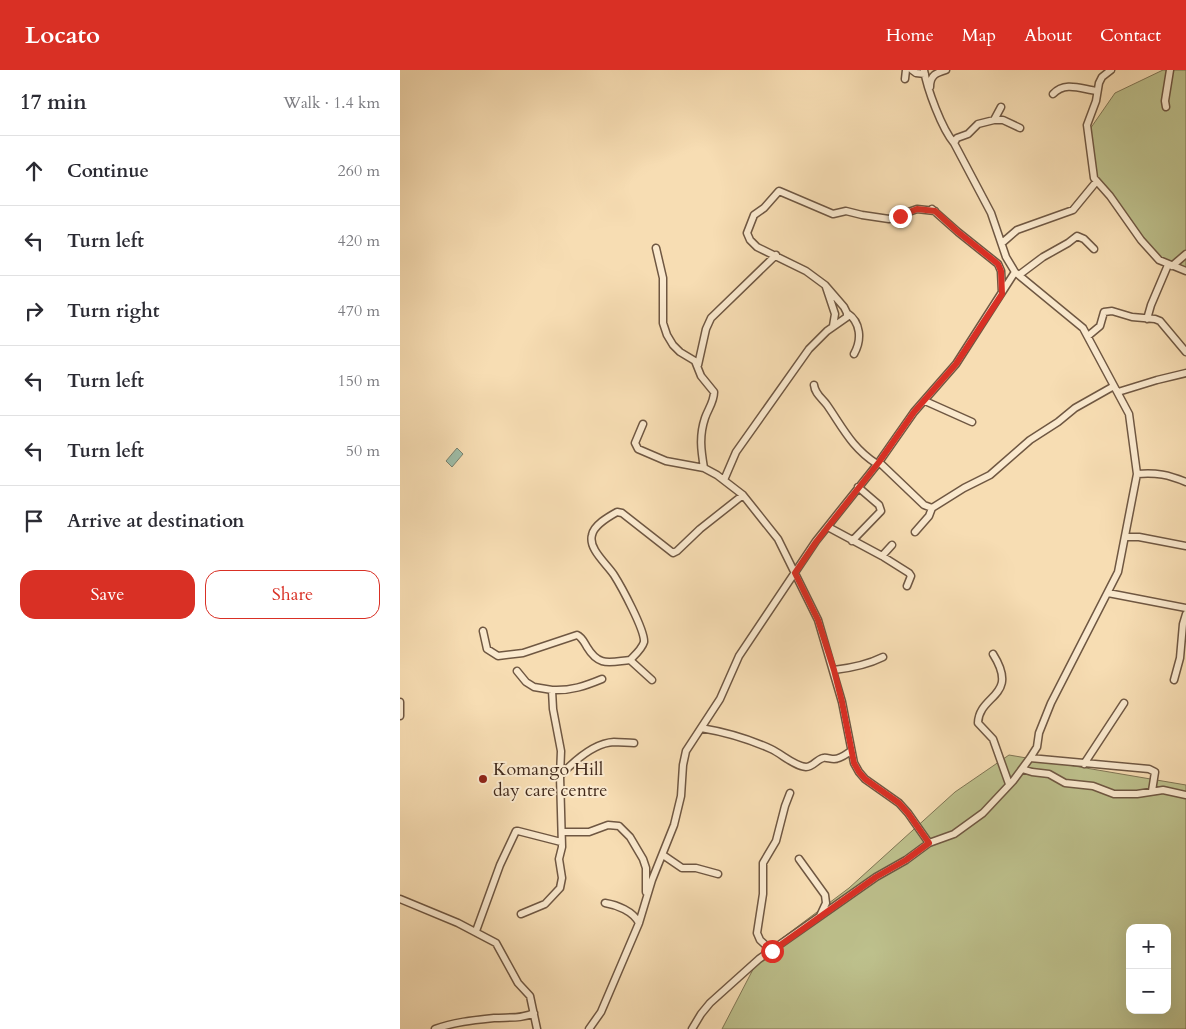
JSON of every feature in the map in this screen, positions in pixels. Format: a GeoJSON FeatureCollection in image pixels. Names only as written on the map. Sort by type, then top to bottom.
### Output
{"type":"FeatureCollection","features":[{"type":"Feature","properties":{"kind":"street"},"geometry":{"type":"LineString","coordinates":[[905,79],[906,70]]}},
{"type":"Feature","properties":{"kind":"street"},"geometry":{"type":"LineString","coordinates":[[692,1029],[710,1004],[752,965],[876,877],[906,860],[929,843],[954,834],[983,813],[1022,770],[1037,747],[1039,733],[1051,703],[1118,572],[1137,474],[1129,414],[1083,328],[1017,274],[1006,257],[991,213],[949,137],[925,72],[916,73],[912,70]]}},
{"type":"Feature","properties":{"kind":"street"},"geometry":{"type":"LineString","coordinates":[[930,88],[930,81],[934,75],[946,70]]}},
{"type":"Feature","properties":{"kind":"street"},"geometry":{"type":"LineString","coordinates":[[1111,70],[1102,77],[1087,129],[1093,175],[1096,182],[1110,196],[1141,240],[1159,260],[1186,272]]}},
{"type":"Feature","properties":{"kind":"street"},"geometry":{"type":"LineString","coordinates":[[1166,106],[1165,101],[1170,70]]}},
{"type":"Feature","properties":{"kind":"street"},"geometry":{"type":"LineString","coordinates":[[1053,94],[1060,88],[1067,86],[1097,91]]}},
{"type":"Feature","properties":{"kind":"street"},"geometry":{"type":"LineString","coordinates":[[994,120],[1001,108]]}},
{"type":"Feature","properties":{"kind":"street"},"geometry":{"type":"LineString","coordinates":[[954,144],[957,138],[968,134],[978,124],[994,120],[1004,120],[1020,128]]}},
{"type":"Feature","properties":{"kind":"street"},"geometry":{"type":"LineString","coordinates":[[1002,243],[1017,230],[1072,210],[1096,182]]}},
{"type":"Feature","properties":{"kind":"street"},"geometry":{"type":"LineString","coordinates":[[854,354],[858,346],[856,322],[825,285],[806,271],[754,244],[747,233],[754,215],[764,208],[779,191],[833,214],[846,211],[889,219],[917,209],[933,210],[998,264],[1001,271],[1002,294]]}},
{"type":"Feature","properties":{"kind":"street"},"geometry":{"type":"LineString","coordinates":[[589,1029],[601,1012],[639,923],[655,873],[663,855],[679,809],[685,756],[720,699],[739,656],[828,527],[878,463],[914,412],[956,364],[1017,274],[1077,236],[1084,239],[1094,249]]}},
{"type":"Feature","properties":{"kind":"street"},"geometry":{"type":"LineString","coordinates":[[656,248],[663,278],[663,323],[665,328],[676,348],[698,365],[702,376],[714,392],[700,440],[704,468]]}},
{"type":"Feature","properties":{"kind":"street"},"geometry":{"type":"LineString","coordinates":[[1147,319],[1151,305],[1170,265],[1186,254]]}},
{"type":"Feature","properties":{"kind":"street"},"geometry":{"type":"LineString","coordinates":[[698,365],[706,329],[711,318],[776,255]]}},
{"type":"Feature","properties":{"kind":"street"},"geometry":{"type":"LineString","coordinates":[[998,264],[1006,257]]}},
{"type":"Feature","properties":{"kind":"street"},"geometry":{"type":"LineString","coordinates":[[825,285],[835,314],[833,326]]}},
{"type":"Feature","properties":{"kind":"street"},"geometry":{"type":"LineString","coordinates":[[1088,336],[1100,326],[1103,313],[1112,311],[1132,317],[1155,319],[1164,325],[1186,352]]}},
{"type":"Feature","properties":{"kind":"street"},"geometry":{"type":"LineString","coordinates":[[724,480],[739,447],[809,348],[833,326],[847,318],[847,313]]}},
{"type":"Feature","properties":{"kind":"street"},"geometry":{"type":"LineString","coordinates":[[915,532],[929,516],[932,508],[964,488],[990,475],[1030,440],[1058,422],[1074,408],[1116,389],[1186,373]]}},
{"type":"Feature","properties":{"kind":"street"},"geometry":{"type":"LineString","coordinates":[[814,385],[815,392],[826,403],[861,453],[878,463],[924,505],[932,508]]}},
{"type":"Feature","properties":{"kind":"street"},"geometry":{"type":"LineString","coordinates":[[925,401],[972,422]]}},
{"type":"Feature","properties":{"kind":"street"},"geometry":{"type":"LineString","coordinates":[[643,424],[635,443],[638,449],[666,461],[704,468],[724,480],[743,495],[778,539],[818,620],[834,670],[854,763],[859,772],[899,803],[929,843]]}},
{"type":"Feature","properties":{"kind":"street"},"geometry":{"type":"LineString","coordinates":[[1137,474],[1156,473],[1169,475],[1186,482]]}},
{"type":"Feature","properties":{"kind":"street"},"geometry":{"type":"LineString","coordinates":[[852,541],[881,511],[879,505],[858,488]]}},
{"type":"Feature","properties":{"kind":"street"},"geometry":{"type":"LineString","coordinates":[[483,631],[487,649],[498,656],[523,653],[576,634],[581,637],[596,660],[602,662],[630,660],[641,648],[644,639],[638,620],[615,577],[596,552],[591,542],[594,530],[608,517],[617,512],[622,512],[673,553],[743,495]]}},
{"type":"Feature","properties":{"kind":"street"},"geometry":{"type":"LineString","coordinates":[[828,527],[909,573],[911,576],[907,586]]}},
{"type":"Feature","properties":{"kind":"street"},"geometry":{"type":"LineString","coordinates":[[1126,537],[1139,537],[1186,546]]}},
{"type":"Feature","properties":{"kind":"street"},"geometry":{"type":"LineString","coordinates":[[882,556],[892,545]]}},
{"type":"Feature","properties":{"kind":"street"},"geometry":{"type":"LineString","coordinates":[[1108,593],[1186,608]]}},
{"type":"Feature","properties":{"kind":"street"},"geometry":{"type":"LineString","coordinates":[[1174,680],[1180,658],[1183,624],[1186,614]]}},
{"type":"Feature","properties":{"kind":"street"},"geometry":{"type":"LineString","coordinates":[[992,654],[1000,669],[1001,682],[997,694],[981,712],[978,723],[996,744],[1009,784]]}},
{"type":"Feature","properties":{"kind":"street"},"geometry":{"type":"LineString","coordinates":[[834,670],[852,668],[883,657]]}},
{"type":"Feature","properties":{"kind":"street"},"geometry":{"type":"LineString","coordinates":[[630,660],[652,680]]}},
{"type":"Feature","properties":{"kind":"street"},"geometry":{"type":"LineString","coordinates":[[516,671],[526,682],[534,687],[552,690],[565,691],[583,687],[602,679]]}},
{"type":"Feature","properties":{"kind":"street"},"geometry":{"type":"LineString","coordinates":[[521,914],[545,904],[560,888],[562,878],[559,859],[562,832],[561,751],[553,710],[552,690]]}},
{"type":"Feature","properties":{"kind":"street"},"geometry":{"type":"LineString","coordinates":[[400,702],[400,716]]}},
{"type":"Feature","properties":{"kind":"street"},"geometry":{"type":"LineString","coordinates":[[1084,764],[1124,703]]}},
{"type":"Feature","properties":{"kind":"street"},"geometry":{"type":"LineString","coordinates":[[701,728],[723,732],[760,745],[806,767],[822,758],[841,758],[851,751]]}},
{"type":"Feature","properties":{"kind":"street"},"geometry":{"type":"LineString","coordinates":[[560,776],[580,757],[594,749],[608,743],[634,743]]}},
{"type":"Feature","properties":{"kind":"street"},"geometry":{"type":"LineString","coordinates":[[1030,758],[1153,770],[1156,775],[1152,791]]}},
{"type":"Feature","properties":{"kind":"street"},"geometry":{"type":"LineString","coordinates":[[1022,770],[1049,774],[1065,783],[1093,786],[1114,794],[1172,791],[1186,796]]}},
{"type":"Feature","properties":{"kind":"street"},"geometry":{"type":"LineString","coordinates":[[772,951],[760,940],[757,933],[763,894],[762,866],[764,859],[773,849],[776,842],[790,794]]}},
{"type":"Feature","properties":{"kind":"street"},"geometry":{"type":"LineString","coordinates":[[562,832],[589,832],[608,825],[619,826],[630,838],[643,859],[646,868],[647,896]]}},
{"type":"Feature","properties":{"kind":"street"},"geometry":{"type":"LineString","coordinates":[[476,931],[500,865],[516,831],[561,842]]}},
{"type":"Feature","properties":{"kind":"street"},"geometry":{"type":"LineString","coordinates":[[663,855],[682,868],[696,868],[718,874]]}},
{"type":"Feature","properties":{"kind":"street"},"geometry":{"type":"LineString","coordinates":[[799,859],[825,895],[826,903],[820,918]]}},
{"type":"Feature","properties":{"kind":"street"},"geometry":{"type":"LineString","coordinates":[[400,899],[491,939],[500,948],[518,983],[530,996],[538,1029]]}},
{"type":"Feature","properties":{"kind":"street"},"geometry":{"type":"LineString","coordinates":[[605,903],[620,907],[632,914],[639,923]]}},
{"type":"Feature","properties":{"kind":"street"},"geometry":{"type":"LineString","coordinates":[[435,1029],[455,1023],[481,1019],[525,1017],[534,1013]]}},
{"type":"Feature","properties":{"kind":"green space"},"geometry":{"type":"Polygon","coordinates":[[[1163,70],[1186,70],[1186,269],[1157,256],[1097,179],[1090,129],[1115,93],[1163,70]]]}},
{"type":"Feature","properties":{"kind":"green space"},"geometry":{"type":"Polygon","coordinates":[[[1009,755],[1186,785],[1186,1029],[722,1029],[761,954],[849,888],[955,792],[1009,755]]]}},
{"type":"Feature","properties":{"kind":"shaded area"},"geometry":{"type":"Polygon","coordinates":[[[457,448],[463,454],[452,467],[446,461],[457,448]]]}},
{"type":"Feature","properties":{"kind":"place","name":"Komango Hill day care centre"},"geometry":{"type":"Point","coordinates":[483,779]}},
{"type":"Feature","properties":{"kind":"route"},"geometry":{"type":"LineString","coordinates":[[772,951],[876,877],[906,860],[929,843],[899,803],[865,779],[854,763],[834,670],[818,620],[795,573],[816,542],[879,462],[914,412],[956,364],[1002,294],[1001,271],[998,264],[935,211],[917,209],[900,216]]}}]}
